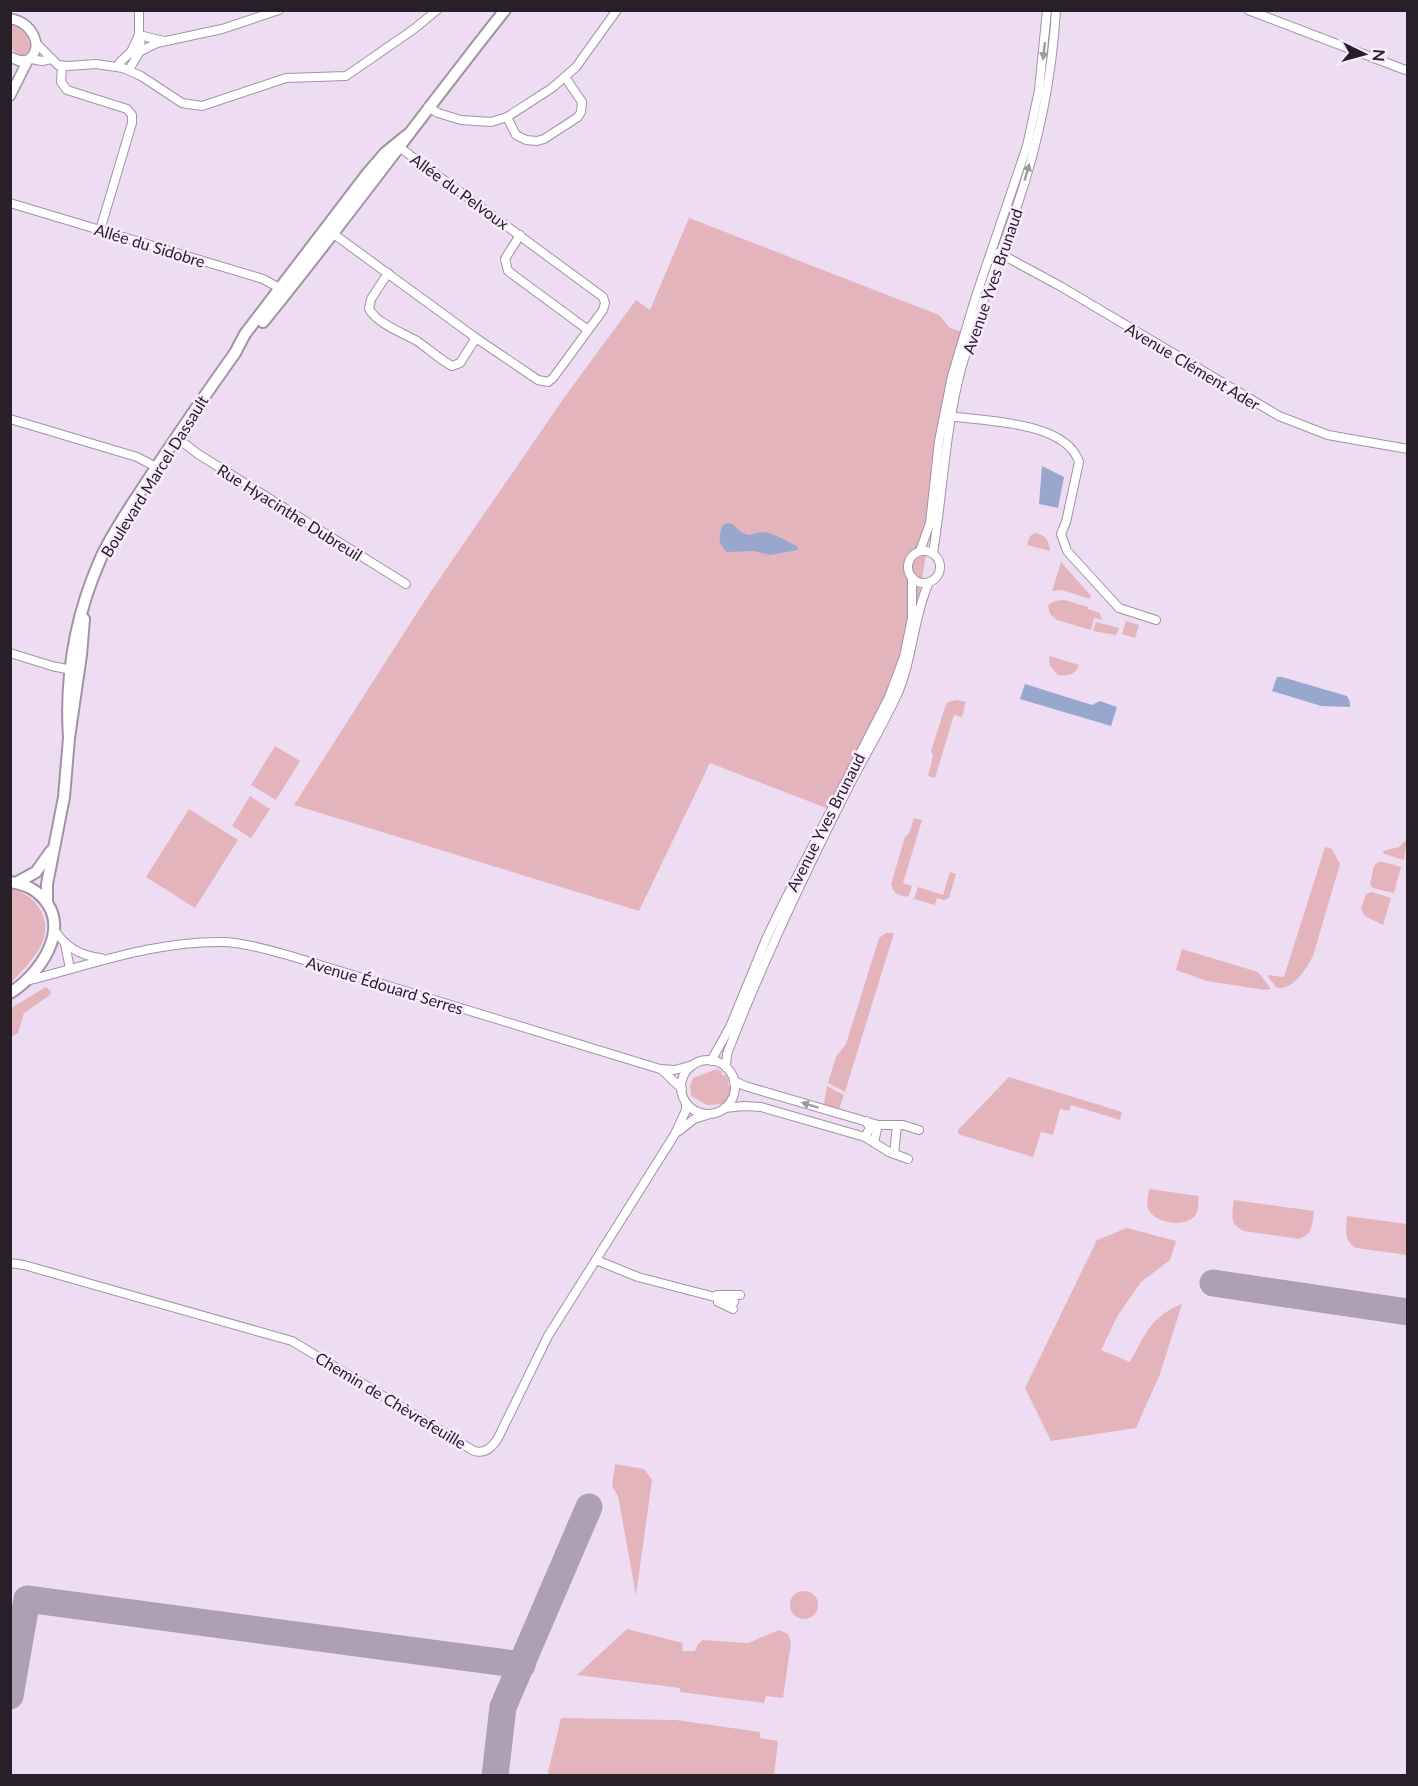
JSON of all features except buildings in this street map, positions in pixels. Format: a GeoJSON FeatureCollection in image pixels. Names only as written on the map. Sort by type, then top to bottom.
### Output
{"type":"FeatureCollection","features":[{"type":"Feature","properties":{"kind":"main road","name":"Boulevard Marcel Dassault"},"geometry":{"type":"LineString","coordinates":[[54,929],[52,911],[47,903],[47,884],[64,797],[69,738],[67,707],[84,605],[100,559],[156,467],[235,353],[245,344],[331,229],[399,147],[505,10]]}},
{"type":"Feature","properties":{"kind":"main road","name":"Boulevard Marcel Dassault"},"geometry":{"type":"LineString","coordinates":[[331,229],[385,153],[407,135]]}},
{"type":"Feature","properties":{"kind":"main road","name":"Boulevard Marcel Dassault"},"geometry":{"type":"LineString","coordinates":[[13,882],[36,873],[54,849]]}},
{"type":"Feature","properties":{"kind":"main road"},"geometry":{"type":"LineString","coordinates":[[13,882],[33,889],[47,903]]}},
{"type":"Feature","properties":{"kind":"main road"},"geometry":{"type":"LineString","coordinates":[[10,993],[26,981],[45,957],[50,948],[54,929]]}},
{"type":"Feature","properties":{"kind":"street"},"geometry":{"type":"LineString","coordinates":[[129,70],[141,51],[139,10]]}},
{"type":"Feature","properties":{"kind":"street"},"geometry":{"type":"LineString","coordinates":[[141,51],[166,41],[222,29],[279,10]]}},
{"type":"Feature","properties":{"kind":"street"},"geometry":{"type":"LineString","coordinates":[[11,18],[29,29],[37,44],[51,59],[62,66],[96,64],[129,70],[182,103],[205,106],[286,78],[346,76],[407,35],[436,10]]}},
{"type":"Feature","properties":{"kind":"street"},"geometry":{"type":"LineString","coordinates":[[428,107],[438,114],[461,120],[491,122],[507,117],[537,99],[565,77],[584,57],[617,10]]}},
{"type":"Feature","properties":{"kind":"street","name":"Avenue Yves Brunaud"},"geometry":{"type":"LineString","coordinates":[[920,551],[930,523],[960,347],[1010,201],[1034,115],[1043,60],[1047,10]]}},
{"type":"Feature","properties":{"kind":"street","name":"Avenue Yves Brunaud"},"geometry":{"type":"LineString","coordinates":[[933,553],[947,416],[1022,193],[1048,93],[1056,10]]}},
{"type":"Feature","properties":{"kind":"street"},"geometry":{"type":"LineString","coordinates":[[1248,10],[1407,71]]}},
{"type":"Feature","properties":{"kind":"street"},"geometry":{"type":"LineString","coordinates":[[139,35],[166,41]]}},
{"type":"Feature","properties":{"kind":"street"},"geometry":{"type":"LineString","coordinates":[[118,67],[131,52],[139,35]]}},
{"type":"Feature","properties":{"kind":"street"},"geometry":{"type":"LineString","coordinates":[[10,96],[29,60],[36,52],[37,44]]}},
{"type":"Feature","properties":{"kind":"street"},"geometry":{"type":"LineString","coordinates":[[10,57],[20,61],[42,62],[51,59]]}},
{"type":"Feature","properties":{"kind":"street"},"geometry":{"type":"LineString","coordinates":[[62,66],[61,82],[67,90],[127,109],[132,115],[132,123],[100,230]]}},
{"type":"Feature","properties":{"kind":"street"},"geometry":{"type":"LineString","coordinates":[[507,117],[516,135],[533,141],[544,139],[575,120],[581,112],[582,102],[565,77]]}},
{"type":"Feature","properties":{"kind":"street","name":"Allée du Pelvoux"},"geometry":{"type":"LineString","coordinates":[[399,147],[603,297],[605,303],[603,310],[553,378],[546,382],[538,380],[476,338]]}},
{"type":"Feature","properties":{"kind":"street","name":"Allée du Sidobre"},"geometry":{"type":"LineString","coordinates":[[10,203],[263,279],[283,291]]}},
{"type":"Feature","properties":{"kind":"street"},"geometry":{"type":"LineString","coordinates":[[331,229],[476,338],[460,363],[452,366],[417,341],[373,315],[369,309],[370,301],[388,273]]}},
{"type":"Feature","properties":{"kind":"street","name":"Allée du Pelvoux"},"geometry":{"type":"LineString","coordinates":[[520,235],[505,259],[508,271],[588,330]]}},
{"type":"Feature","properties":{"kind":"street","name":"Avenue Clément Ader"},"geometry":{"type":"LineString","coordinates":[[992,249],[1060,286],[1279,416],[1328,435],[1407,449]]}},
{"type":"Feature","properties":{"kind":"street"},"geometry":{"type":"LineString","coordinates":[[947,416],[1029,426],[1071,446],[1079,462],[1066,522],[1061,534],[1067,551],[1119,608],[1155,620]]}},
{"type":"Feature","properties":{"kind":"street"},"geometry":{"type":"LineString","coordinates":[[10,418],[137,457],[156,467]]}},
{"type":"Feature","properties":{"kind":"street","name":"Rue Hyacinthe Dubreuil"},"geometry":{"type":"LineString","coordinates":[[176,437],[198,454],[406,584]]}},
{"type":"Feature","properties":{"kind":"street"},"geometry":{"type":"LineString","coordinates":[[920,551],[933,553],[937,557],[940,568],[936,577],[929,582],[919,582],[909,573],[909,563],[913,555],[920,551]]}},
{"type":"Feature","properties":{"kind":"street","name":"Avenue Yves Brunaud"},"geometry":{"type":"LineString","coordinates":[[711,1061],[730,1027],[784,902],[889,697],[904,657],[912,618],[912,577]]}},
{"type":"Feature","properties":{"kind":"street","name":"Avenue Yves Brunaud"},"geometry":{"type":"LineString","coordinates":[[726,1067],[727,1054],[767,955],[896,696],[911,655],[921,605],[929,582]]}},
{"type":"Feature","properties":{"kind":"street"},"geometry":{"type":"LineString","coordinates":[[10,653],[74,671]]}},
{"type":"Feature","properties":{"kind":"street","name":"Avenue Édouard Serres"},"geometry":{"type":"LineString","coordinates":[[54,929],[65,944],[86,956],[105,958]]}},
{"type":"Feature","properties":{"kind":"street","name":"Avenue Édouard Serres"},"geometry":{"type":"LineString","coordinates":[[26,981],[105,958],[188,943],[226,942],[284,954],[660,1068],[675,1070],[693,1065]]}},
{"type":"Feature","properties":{"kind":"street","name":"Avenue Édouard Serres"},"geometry":{"type":"LineString","coordinates":[[65,944],[70,969]]}},
{"type":"Feature","properties":{"kind":"street"},"geometry":{"type":"LineString","coordinates":[[724,1108],[734,1094],[734,1081],[726,1067],[711,1061],[693,1065],[682,1080],[686,1103],[693,1109],[708,1114],[724,1108],[760,1107],[865,1137],[894,1154],[908,1159]]}},
{"type":"Feature","properties":{"kind":"street","name":"Avenue Édouard Serres"},"geometry":{"type":"LineString","coordinates":[[660,1068],[682,1089]]}},
{"type":"Feature","properties":{"kind":"street"},"geometry":{"type":"LineString","coordinates":[[734,1081],[866,1122],[919,1130]]}},
{"type":"Feature","properties":{"kind":"street","name":"Chemin de Chèvrefeuille"},"geometry":{"type":"LineString","coordinates":[[10,1263],[24,1265],[292,1341],[477,1452],[488,1450],[498,1438],[534,1362],[675,1134],[687,1110],[686,1103]]}},
{"type":"Feature","properties":{"kind":"street","name":"Chemin de Chèvrefeuille"},"geometry":{"type":"LineString","coordinates":[[675,1134],[694,1119],[708,1114]]}},
{"type":"Feature","properties":{"kind":"street"},"geometry":{"type":"LineString","coordinates":[[865,1137],[870,1128],[866,1122]]}},
{"type":"Feature","properties":{"kind":"street"},"geometry":{"type":"LineString","coordinates":[[874,1142],[878,1125]]}},
{"type":"Feature","properties":{"kind":"street"},"geometry":{"type":"LineString","coordinates":[[894,1154],[897,1125]]}},
{"type":"Feature","properties":{"kind":"street"},"geometry":{"type":"LineString","coordinates":[[596,1260],[638,1277],[735,1302],[700,1294]]}},
{"type":"Feature","properties":{"kind":"shaded area"},"geometry":{"type":"Polygon","coordinates":[[[16,25],[26,35],[31,46],[23,55],[11,48],[11,26],[16,25]]]}},
{"type":"Feature","properties":{"kind":"shaded area"},"geometry":{"type":"Polygon","coordinates":[[[689,218],[939,315],[950,328],[960,331],[960,347],[952,376],[924,567],[908,657],[834,811],[710,763],[639,911],[294,805],[429,594],[566,395],[636,300],[650,310],[689,218]]]}},
{"type":"Feature","properties":{"kind":"shaded area"},"geometry":{"type":"Polygon","coordinates":[[[1035,533],[1046,539],[1050,551],[1027,545],[1030,536],[1035,533]]]}},
{"type":"Feature","properties":{"kind":"shaded area"},"geometry":{"type":"Polygon","coordinates":[[[1061,562],[1091,596],[1090,599],[1062,590],[1052,591],[1061,562]]]}},
{"type":"Feature","properties":{"kind":"shaded area"},"geometry":{"type":"Polygon","coordinates":[[[1064,600],[1100,613],[1102,620],[1094,618],[1091,630],[1057,620],[1050,614],[1048,605],[1064,600]]]}},
{"type":"Feature","properties":{"kind":"shaded area"},"geometry":{"type":"Polygon","coordinates":[[[1126,621],[1139,625],[1135,638],[1122,634],[1126,621]]]}},
{"type":"Feature","properties":{"kind":"shaded area"},"geometry":{"type":"Polygon","coordinates":[[[1096,622],[1119,628],[1116,635],[1093,631],[1096,622]]]}},
{"type":"Feature","properties":{"kind":"shaded area"},"geometry":{"type":"Polygon","coordinates":[[[1049,656],[1079,665],[1071,674],[1058,675],[1050,666],[1049,656]]]}},
{"type":"Feature","properties":{"kind":"shaded area"},"geometry":{"type":"Polygon","coordinates":[[[957,700],[966,702],[962,717],[954,715],[935,778],[928,776],[933,756],[931,751],[945,707],[948,702],[957,700]]]}},
{"type":"Feature","properties":{"kind":"shaded area"},"geometry":{"type":"Polygon","coordinates":[[[275,746],[300,761],[276,800],[251,785],[275,746]]]}},
{"type":"Feature","properties":{"kind":"shaded area"},"geometry":{"type":"Polygon","coordinates":[[[250,796],[270,809],[251,838],[232,826],[250,796]]]}},
{"type":"Feature","properties":{"kind":"shaded area"},"geometry":{"type":"Polygon","coordinates":[[[189,809],[238,840],[195,908],[146,877],[189,809]]]}},
{"type":"Feature","properties":{"kind":"shaded area"},"geometry":{"type":"Polygon","coordinates":[[[914,818],[922,820],[903,883],[912,886],[908,897],[895,892],[891,884],[905,837],[909,833],[914,818]]]}},
{"type":"Feature","properties":{"kind":"shaded area"},"geometry":{"type":"Polygon","coordinates":[[[1407,839],[1404,860],[1384,854],[1383,851],[1399,847],[1407,839]]]}},
{"type":"Feature","properties":{"kind":"shaded area"},"geometry":{"type":"Polygon","coordinates":[[[1325,847],[1332,849],[1340,864],[1313,956],[1294,982],[1289,986],[1277,988],[1267,975],[1284,977],[1325,847]]]}},
{"type":"Feature","properties":{"kind":"shaded area"},"geometry":{"type":"Polygon","coordinates":[[[1378,862],[1401,867],[1394,893],[1373,888],[1370,884],[1374,866],[1378,862]]]}},
{"type":"Feature","properties":{"kind":"shaded area"},"geometry":{"type":"Polygon","coordinates":[[[950,872],[956,874],[949,898],[944,900],[937,898],[935,905],[914,899],[918,887],[943,895],[950,872]]]}},
{"type":"Feature","properties":{"kind":"shaded area"},"geometry":{"type":"Polygon","coordinates":[[[11,889],[23,893],[38,906],[44,917],[45,928],[40,948],[11,983],[11,889]]]}},
{"type":"Feature","properties":{"kind":"shaded area"},"geometry":{"type":"Polygon","coordinates":[[[1372,892],[1391,898],[1383,925],[1365,916],[1361,909],[1366,894],[1372,892]]]}},
{"type":"Feature","properties":{"kind":"shaded area"},"geometry":{"type":"Polygon","coordinates":[[[886,933],[894,933],[845,1092],[828,1083],[836,1057],[846,1044],[879,938],[886,933]]]}},
{"type":"Feature","properties":{"kind":"shaded area"},"geometry":{"type":"Polygon","coordinates":[[[1182,949],[1258,972],[1271,989],[1207,981],[1176,970],[1182,949]]]}},
{"type":"Feature","properties":{"kind":"shaded area"},"geometry":{"type":"Polygon","coordinates":[[[46,987],[51,992],[50,995],[24,1013],[18,1033],[11,1037],[11,1008],[46,987]]]}},
{"type":"Feature","properties":{"kind":"shaded area"},"geometry":{"type":"Polygon","coordinates":[[[717,1069],[722,1075],[726,1075],[731,1088],[724,1104],[707,1105],[691,1096],[690,1086],[693,1078],[717,1069]]]}},
{"type":"Feature","properties":{"kind":"shaded area"},"geometry":{"type":"Polygon","coordinates":[[[1009,1077],[1122,1112],[1120,1120],[1071,1105],[1069,1111],[1060,1109],[1053,1135],[1041,1132],[1033,1157],[958,1134],[958,1130],[1009,1077]]]}},
{"type":"Feature","properties":{"kind":"shaded area"},"geometry":{"type":"Polygon","coordinates":[[[827,1086],[844,1095],[838,1112],[824,1103],[827,1086]]]}},
{"type":"Feature","properties":{"kind":"shaded area"},"geometry":{"type":"Polygon","coordinates":[[[1149,1189],[1199,1196],[1196,1214],[1180,1223],[1159,1219],[1148,1210],[1149,1189]]]}},
{"type":"Feature","properties":{"kind":"shaded area"},"geometry":{"type":"Polygon","coordinates":[[[1234,1200],[1314,1211],[1311,1228],[1304,1237],[1299,1239],[1244,1231],[1239,1229],[1234,1222],[1232,1214],[1234,1200]]]}},
{"type":"Feature","properties":{"kind":"shaded area"},"geometry":{"type":"Polygon","coordinates":[[[1347,1216],[1407,1224],[1407,1255],[1356,1248],[1347,1238],[1347,1216]]]}},
{"type":"Feature","properties":{"kind":"shaded area"},"geometry":{"type":"Polygon","coordinates":[[[1127,1228],[1176,1241],[1170,1260],[1141,1282],[1118,1315],[1101,1350],[1130,1362],[1150,1327],[1163,1314],[1182,1304],[1160,1374],[1136,1428],[1051,1441],[1025,1388],[1097,1240],[1127,1228]]]}},
{"type":"Feature","properties":{"kind":"shaded area"},"geometry":{"type":"Polygon","coordinates":[[[615,1464],[644,1469],[652,1480],[636,1595],[618,1496],[612,1486],[615,1464]]]}},
{"type":"Feature","properties":{"kind":"shaded area"},"geometry":{"type":"Polygon","coordinates":[[[804,1591],[814,1595],[818,1605],[814,1615],[804,1619],[794,1615],[790,1605],[794,1595],[804,1591]]]}},
{"type":"Feature","properties":{"kind":"shaded area"},"geometry":{"type":"Polygon","coordinates":[[[627,1629],[683,1643],[682,1651],[695,1651],[703,1640],[748,1643],[779,1630],[788,1634],[791,1642],[783,1698],[766,1696],[764,1703],[680,1692],[680,1688],[577,1675],[627,1629]]]}},
{"type":"Feature","properties":{"kind":"shaded area"},"geometry":{"type":"Polygon","coordinates":[[[561,1718],[676,1720],[760,1732],[760,1738],[778,1741],[774,1775],[550,1775],[548,1772],[561,1718]]]}},
{"type":"Feature","properties":{"kind":"water"},"geometry":{"type":"Polygon","coordinates":[[[1042,466],[1064,477],[1058,508],[1039,504],[1042,466]]]}},
{"type":"Feature","properties":{"kind":"water"},"geometry":{"type":"Polygon","coordinates":[[[728,523],[746,534],[766,532],[775,535],[797,546],[798,550],[770,555],[753,551],[727,552],[720,543],[720,533],[723,525],[728,523]]]}},
{"type":"Feature","properties":{"kind":"water"},"geometry":{"type":"Polygon","coordinates":[[[1277,677],[1347,696],[1350,707],[1321,706],[1272,691],[1277,677]]]}},
{"type":"Feature","properties":{"kind":"water"},"geometry":{"type":"Polygon","coordinates":[[[1025,684],[1092,705],[1100,701],[1117,707],[1111,726],[1020,699],[1025,684]]]}},
{"type":"Feature","properties":{"kind":"taxiway"},"geometry":{"type":"LineString","coordinates":[[1213,1283],[1408,1312]]}},
{"type":"Feature","properties":{"kind":"taxiway"},"geometry":{"type":"LineString","coordinates":[[495,1776],[503,1707],[589,1507]]}},
{"type":"Feature","properties":{"kind":"taxiway"},"geometry":{"type":"LineString","coordinates":[[10,1696],[27,1599],[522,1665]]}}]}
